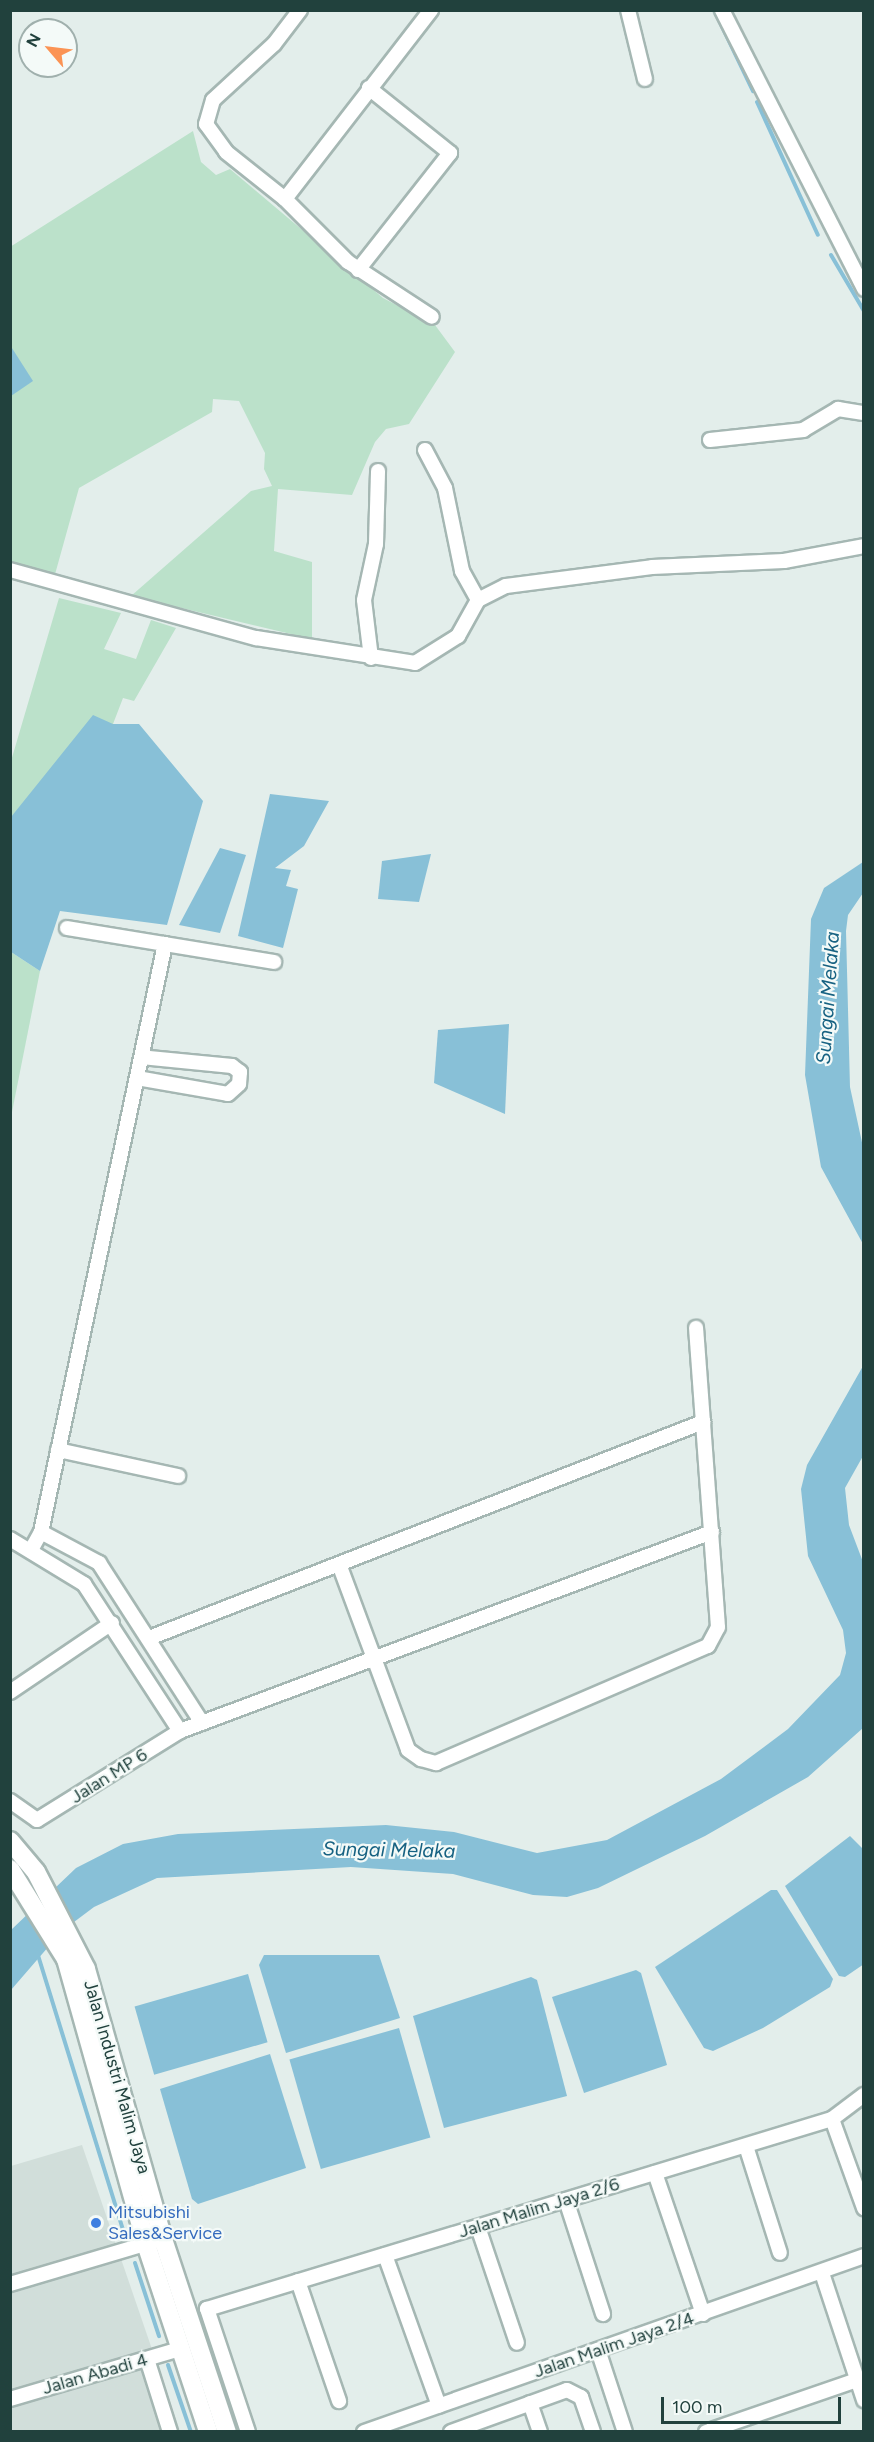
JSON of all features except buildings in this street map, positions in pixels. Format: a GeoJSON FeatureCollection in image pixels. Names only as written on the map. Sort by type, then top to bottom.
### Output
{"type":"FeatureCollection","features":[{"type":"Feature","properties":{"kind":"main road","name":"Jalan Industri Malim Jaya"},"geometry":{"type":"LineString","coordinates":[[10,1840],[68,1946],[154,2242],[180,2349],[208,2432]]}},
{"type":"Feature","properties":{"kind":"main road","name":"Jalan Industri Malim Jaya"},"geometry":{"type":"LineString","coordinates":[[10,1869],[34,1885]]}},
{"type":"Feature","properties":{"kind":"main road","name":"Jalan Industri Malim Jaya"},"geometry":{"type":"LineString","coordinates":[[154,2242],[227,2432]]}},
{"type":"Feature","properties":{"kind":"street"},"geometry":{"type":"LineString","coordinates":[[300,10],[274,44],[213,100],[206,116],[226,152],[285,199],[358,270],[432,317]]}},
{"type":"Feature","properties":{"kind":"street"},"geometry":{"type":"LineString","coordinates":[[285,199],[369,87],[431,10]]}},
{"type":"Feature","properties":{"kind":"street"},"geometry":{"type":"LineString","coordinates":[[628,10],[645,79]]}},
{"type":"Feature","properties":{"kind":"street"},"geometry":{"type":"LineString","coordinates":[[722,10],[864,289]]}},
{"type":"Feature","properties":{"kind":"street"},"geometry":{"type":"LineString","coordinates":[[358,270],[450,153],[369,87]]}},
{"type":"Feature","properties":{"kind":"street"},"geometry":{"type":"LineString","coordinates":[[710,440],[803,430],[838,409],[864,413]]}},
{"type":"Feature","properties":{"kind":"street"},"geometry":{"type":"LineString","coordinates":[[425,450],[444,488],[462,571],[478,600]]}},
{"type":"Feature","properties":{"kind":"street"},"geometry":{"type":"LineString","coordinates":[[371,658],[364,600],[375,558],[378,471]]}},
{"type":"Feature","properties":{"kind":"street"},"geometry":{"type":"LineString","coordinates":[[10,570],[256,638],[371,658],[415,663],[458,636],[478,600],[523,583],[652,567],[784,561],[864,546]]}},
{"type":"Feature","properties":{"kind":"street"},"geometry":{"type":"LineString","coordinates":[[67,928],[274,962]]}},
{"type":"Feature","properties":{"kind":"street"},"geometry":{"type":"LineString","coordinates":[[31,1550],[40,1532],[165,944]]}},
{"type":"Feature","properties":{"kind":"street"},"geometry":{"type":"LineString","coordinates":[[137,1078],[228,1094],[239,1084],[240,1072],[232,1066],[141,1057]]}},
{"type":"Feature","properties":{"kind":"street"},"geometry":{"type":"LineString","coordinates":[[339,1563],[408,1750],[436,1763],[708,1646],[718,1627],[696,1329]]}},
{"type":"Feature","properties":{"kind":"street"},"geometry":{"type":"LineString","coordinates":[[149,1638],[703,1422]]}},
{"type":"Feature","properties":{"kind":"street"},"geometry":{"type":"LineString","coordinates":[[58,1450],[178,1476]]}},
{"type":"Feature","properties":{"kind":"street"},"geometry":{"type":"LineString","coordinates":[[40,1532],[99,1563],[202,1723]]}},
{"type":"Feature","properties":{"kind":"street","name":"Jalan MP 6"},"geometry":{"type":"LineString","coordinates":[[10,1801],[37,1820],[180,1731],[375,1660],[712,1532]]}},
{"type":"Feature","properties":{"kind":"street"},"geometry":{"type":"LineString","coordinates":[[10,1539],[84,1584],[112,1623],[180,1731]]}},
{"type":"Feature","properties":{"kind":"street"},"geometry":{"type":"LineString","coordinates":[[10,1692],[112,1623]]}},
{"type":"Feature","properties":{"kind":"street","name":"Jalan Malim Jaya 2/6"},"geometry":{"type":"LineString","coordinates":[[248,2432],[207,2309],[832,2119],[864,2095]]}},
{"type":"Feature","properties":{"kind":"street"},"geometry":{"type":"LineString","coordinates":[[832,2119],[864,2208]]}},
{"type":"Feature","properties":{"kind":"street"},"geometry":{"type":"LineString","coordinates":[[746,2146],[780,2253]]}},
{"type":"Feature","properties":{"kind":"street"},"geometry":{"type":"LineString","coordinates":[[655,2173],[703,2314]]}},
{"type":"Feature","properties":{"kind":"street"},"geometry":{"type":"LineString","coordinates":[[566,2200],[603,2313]]}},
{"type":"Feature","properties":{"kind":"street"},"geometry":{"type":"LineString","coordinates":[[478,2227],[517,2343]]}},
{"type":"Feature","properties":{"kind":"street"},"geometry":{"type":"LineString","coordinates":[[10,2284],[154,2242]]}},
{"type":"Feature","properties":{"kind":"street"},"geometry":{"type":"LineString","coordinates":[[385,2255],[439,2406]]}},
{"type":"Feature","properties":{"kind":"street","name":"Jalan Malim Jaya 2/4"},"geometry":{"type":"LineString","coordinates":[[367,2431],[864,2256]]}},
{"type":"Feature","properties":{"kind":"street"},"geometry":{"type":"LineString","coordinates":[[822,2272],[864,2400]]}},
{"type":"Feature","properties":{"kind":"street"},"geometry":{"type":"LineString","coordinates":[[298,2281],[339,2401]]}},
{"type":"Feature","properties":{"kind":"street","name":"Jalan Abadi 4"},"geometry":{"type":"LineString","coordinates":[[10,2399],[180,2349]]}},
{"type":"Feature","properties":{"kind":"street"},"geometry":{"type":"LineString","coordinates":[[598,2350],[625,2432]]}},
{"type":"Feature","properties":{"kind":"street"},"geometry":{"type":"LineString","coordinates":[[147,2359],[170,2432]]}},
{"type":"Feature","properties":{"kind":"street"},"geometry":{"type":"LineString","coordinates":[[706,2432],[733,2427],[857,2380]]}},
{"type":"Feature","properties":{"kind":"street"},"geometry":{"type":"LineString","coordinates":[[451,2432],[567,2390],[578,2392],[593,2432]]}},
{"type":"Feature","properties":{"kind":"street"},"geometry":{"type":"LineString","coordinates":[[530,2403],[540,2432]]}},
{"type":"Feature","properties":{"kind":"shaded area"},"geometry":{"type":"Polygon","coordinates":[[[82,2145],[180,2431],[11,2432],[11,2166],[82,2145]]]}},
{"type":"Feature","properties":{"kind":"green space"},"geometry":{"type":"Polygon","coordinates":[[[193,131],[201,162],[216,175],[230,169],[383,298],[435,325],[455,352],[409,424],[386,429],[375,442],[352,495],[278,489],[274,551],[312,562],[312,639],[131,596],[251,491],[272,486],[264,469],[265,453],[239,401],[213,399],[212,412],[79,488],[54,578],[11,562],[10,247],[193,131]]]}},
{"type":"Feature","properties":{"kind":"green space"},"geometry":{"type":"Polygon","coordinates":[[[59,598],[121,613],[104,649],[136,659],[151,620],[176,628],[134,701],[123,698],[113,724],[11,817],[11,761],[59,598]]]}},
{"type":"Feature","properties":{"kind":"green space"},"geometry":{"type":"Polygon","coordinates":[[[11,952],[40,971],[11,1117],[11,952]]]}},
{"type":"Feature","properties":{"kind":"water"},"geometry":{"type":"Polygon","coordinates":[[[10,345],[33,381],[11,396],[10,396],[10,345]]]}},
{"type":"Feature","properties":{"kind":"water"},"geometry":{"type":"Polygon","coordinates":[[[93,715],[113,724],[139,724],[203,801],[167,925],[60,911],[40,971],[11,952],[11,817],[93,715]]]}},
{"type":"Feature","properties":{"kind":"water"},"geometry":{"type":"Polygon","coordinates":[[[270,794],[329,801],[304,846],[275,868],[291,870],[286,886],[298,889],[283,948],[238,936],[270,794]]]}},
{"type":"Feature","properties":{"kind":"water"},"geometry":{"type":"Polygon","coordinates":[[[220,848],[246,855],[220,933],[179,925],[220,848]]]}},
{"type":"Feature","properties":{"kind":"water"},"geometry":{"type":"Polygon","coordinates":[[[431,854],[419,902],[378,899],[382,861],[431,854]]]}},
{"type":"Feature","properties":{"kind":"water","name":"Sungai Melaka"},"geometry":{"type":"Polygon","coordinates":[[[863,862],[863,893],[848,915],[846,931],[850,1087],[863,1147],[863,1244],[821,1167],[805,1075],[811,919],[824,888],[863,862]]]}},
{"type":"Feature","properties":{"kind":"water"},"geometry":{"type":"Polygon","coordinates":[[[509,1024],[505,1114],[434,1083],[438,1030],[509,1024]]]}},
{"type":"Feature","properties":{"kind":"water","name":"Sungai Melaka"},"geometry":{"type":"Polygon","coordinates":[[[863,1366],[863,1456],[845,1488],[849,1525],[863,1562],[863,1728],[808,1777],[705,1836],[598,1888],[567,1897],[533,1895],[453,1874],[351,1867],[157,1878],[94,1907],[62,1931],[11,1990],[11,1930],[76,1868],[123,1844],[178,1834],[386,1825],[454,1832],[537,1853],[607,1840],[721,1779],[788,1729],[840,1675],[846,1653],[843,1630],[808,1556],[801,1489],[807,1465],[863,1366]]]}},
{"type":"Feature","properties":{"kind":"water"},"geometry":{"type":"Polygon","coordinates":[[[850,1836],[863,1849],[864,1964],[845,1977],[839,1976],[785,1886],[850,1836]]]}},
{"type":"Feature","properties":{"kind":"water"},"geometry":{"type":"Polygon","coordinates":[[[771,1890],[777,1890],[833,1979],[830,1987],[763,2028],[713,2051],[704,2048],[655,1967],[771,1890]]]}},
{"type":"Feature","properties":{"kind":"water"},"geometry":{"type":"Polygon","coordinates":[[[264,1955],[379,1955],[400,2018],[286,2053],[259,1965],[264,1955]]]}},
{"type":"Feature","properties":{"kind":"water"},"geometry":{"type":"Polygon","coordinates":[[[636,1970],[641,1973],[667,2065],[584,2093],[552,1997],[636,1970]]]}},
{"type":"Feature","properties":{"kind":"water"},"geometry":{"type":"Polygon","coordinates":[[[248,1974],[268,2042],[154,2075],[135,2007],[248,1974]]]}},
{"type":"Feature","properties":{"kind":"water"},"geometry":{"type":"Polygon","coordinates":[[[531,1977],[537,1980],[567,2096],[444,2128],[413,2016],[531,1977]]]}},
{"type":"Feature","properties":{"kind":"water"},"geometry":{"type":"Polygon","coordinates":[[[399,2028],[430,2138],[321,2169],[289,2059],[399,2028]]]}},
{"type":"Feature","properties":{"kind":"water"},"geometry":{"type":"Polygon","coordinates":[[[270,2054],[306,2168],[198,2204],[192,2199],[160,2089],[270,2054]]]}},
{"type":"Feature","properties":{"kind":"waterway"},"geometry":{"type":"LineString","coordinates":[[714,10],[753,91]]}},
{"type":"Feature","properties":{"kind":"waterway"},"geometry":{"type":"LineString","coordinates":[[757,102],[818,235]]}},
{"type":"Feature","properties":{"kind":"waterway"},"geometry":{"type":"LineString","coordinates":[[831,255],[864,311]]}},
{"type":"Feature","properties":{"kind":"waterway"},"geometry":{"type":"LineString","coordinates":[[37,1952],[123,2229]]}},
{"type":"Feature","properties":{"kind":"waterway"},"geometry":{"type":"LineString","coordinates":[[135,2263],[159,2336]]}},
{"type":"Feature","properties":{"kind":"waterway"},"geometry":{"type":"LineString","coordinates":[[168,2365],[191,2432]]}},
{"type":"Feature","properties":{"kind":"place","name":"Mitsubishi Sales&Service"},"geometry":{"type":"Point","coordinates":[96,2223]}}]}
